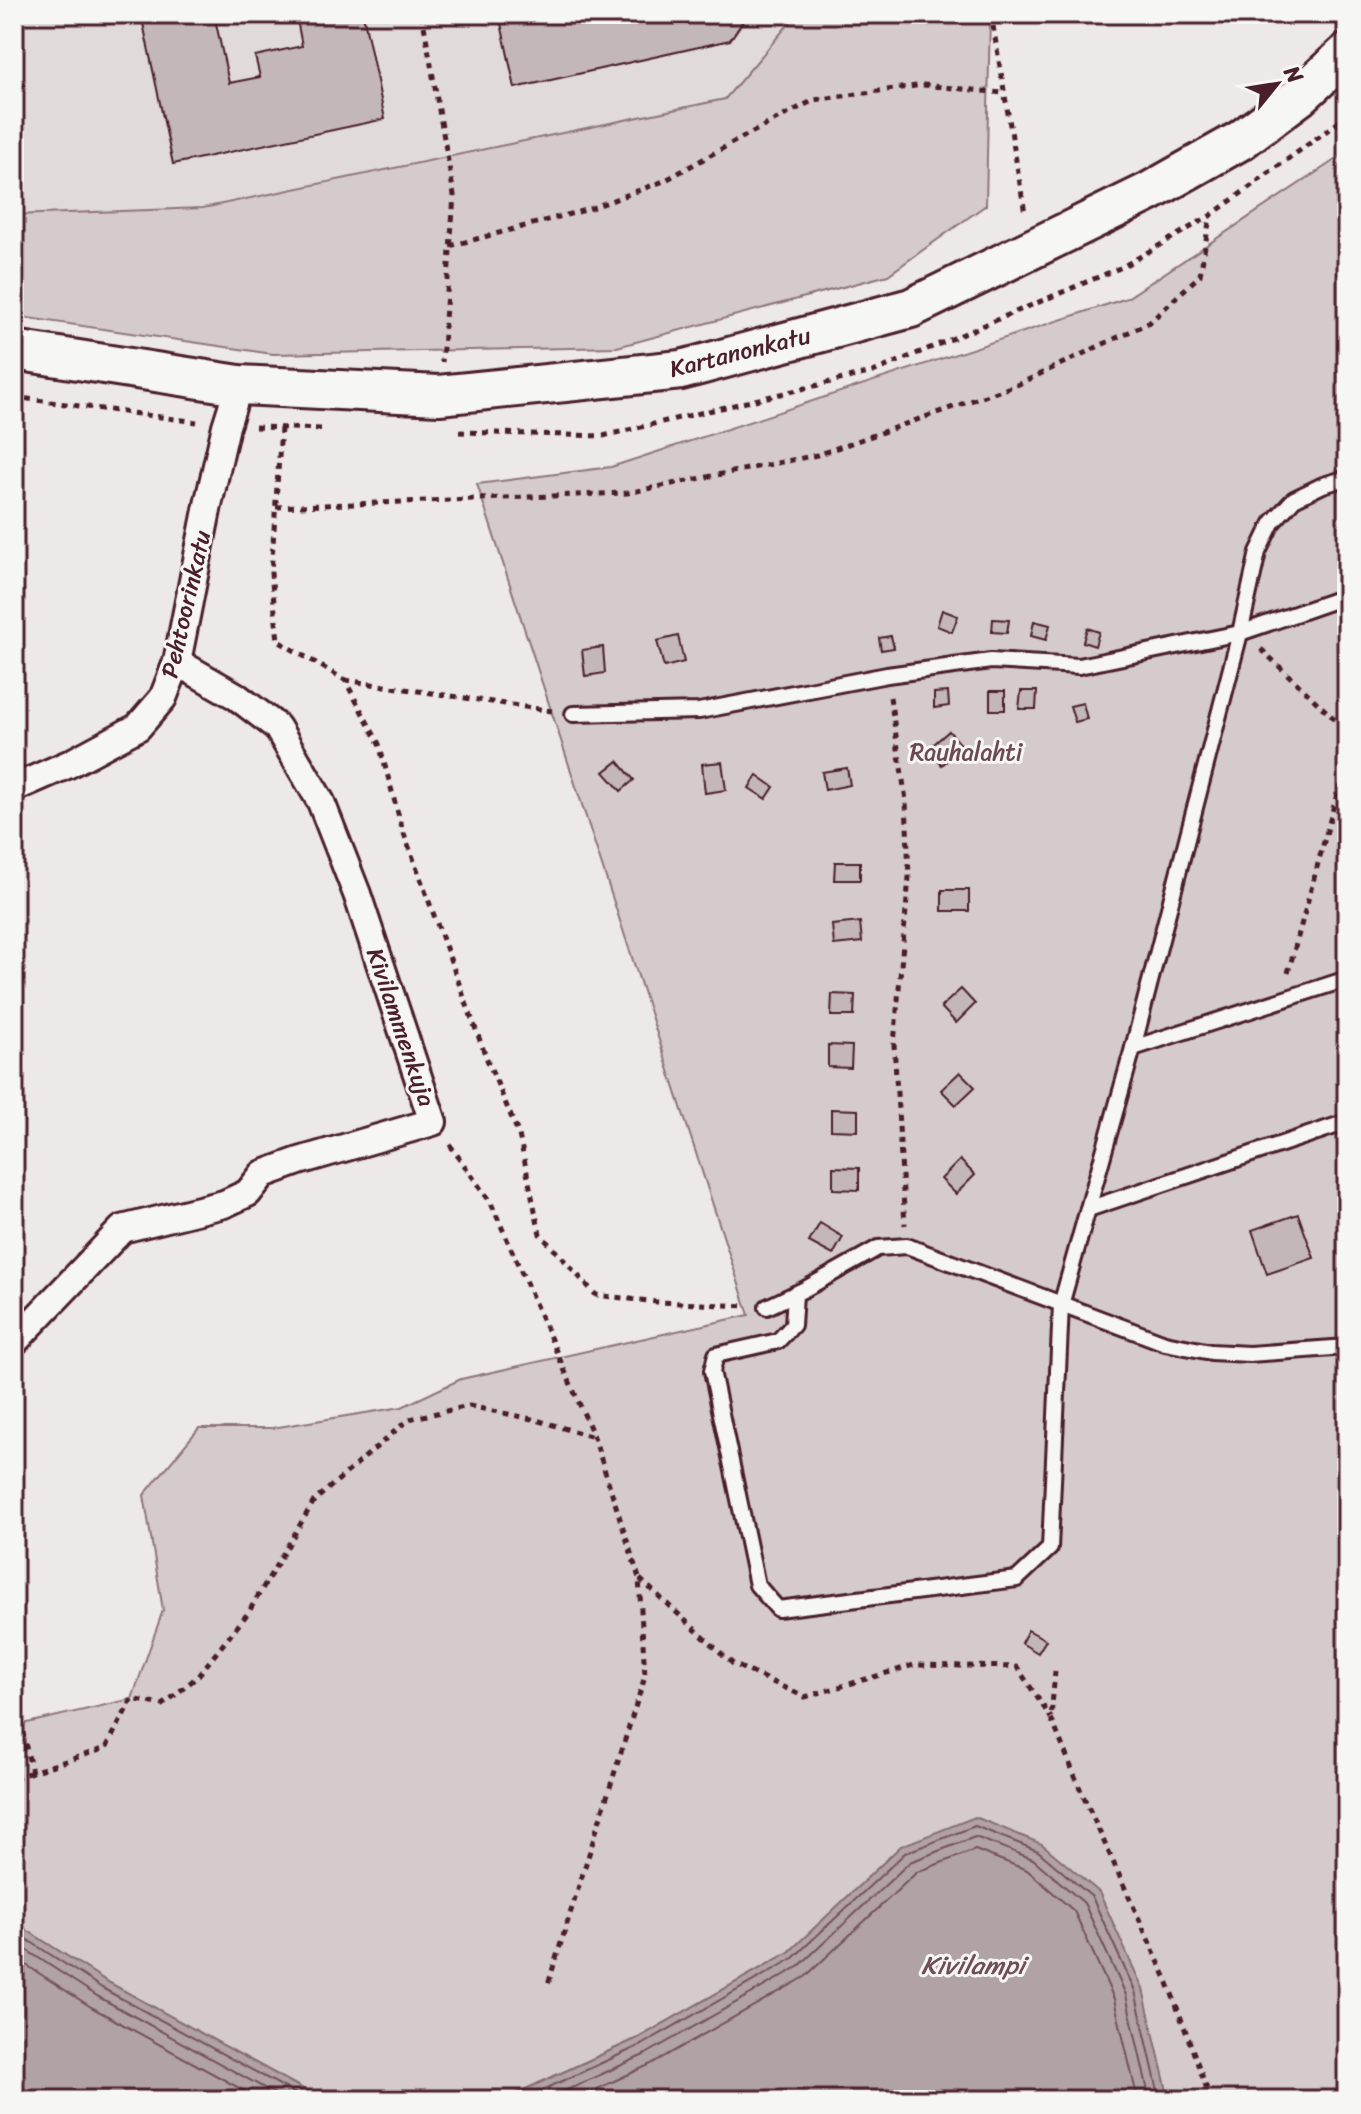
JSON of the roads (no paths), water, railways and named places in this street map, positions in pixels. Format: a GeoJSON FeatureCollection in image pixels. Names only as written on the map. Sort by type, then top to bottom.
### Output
{"type":"FeatureCollection","features":[{"type":"Feature","properties":{"kind":"street","name":"Kartanonkatu"},"geometry":{"type":"LineString","coordinates":[[14,350],[239,385],[439,395],[681,370],[911,308],[1149,192],[1241,140],[1300,96],[1347,53]]}},
{"type":"Feature","properties":{"kind":"street","name":"Pehtoorinkatu"},"geometry":{"type":"LineString","coordinates":[[14,788],[69,764],[138,727],[163,698],[177,662],[208,505],[239,385]]}},
{"type":"Feature","properties":{"kind":"street","name":"Kivilammenkuja"},"geometry":{"type":"LineString","coordinates":[[14,1342],[122,1229],[224,1204],[248,1193],[263,1174],[433,1122],[357,894],[321,802],[277,727],[236,696],[177,662]]}},
{"type":"Feature","properties":{"kind":"lane"},"geometry":{"type":"LineString","coordinates":[[795,1294],[793,1325],[778,1341],[716,1355],[712,1371],[757,1585],[778,1609],[1017,1579],[1050,1548],[1061,1305],[1133,1048],[1258,552],[1272,523],[1294,499],[1347,478]]}},
{"type":"Feature","properties":{"kind":"lane"},"geometry":{"type":"LineString","coordinates":[[573,714],[699,711],[887,675],[991,661],[1079,666],[1240,633],[1347,596]]}},
{"type":"Feature","properties":{"kind":"lane"},"geometry":{"type":"LineString","coordinates":[[1133,1048],[1347,979]]}},
{"type":"Feature","properties":{"kind":"lane"},"geometry":{"type":"LineString","coordinates":[[1088,1209],[1347,1122]]}},
{"type":"Feature","properties":{"kind":"lane"},"geometry":{"type":"LineString","coordinates":[[767,1307],[878,1248],[907,1246],[1165,1343],[1211,1352],[1249,1354],[1347,1347]]}},
{"type":"Feature","properties":{"kind":"water","name":"Kivilampi"},"geometry":{"type":"Polygon","coordinates":[[[975,1817],[1042,1844],[1099,1892],[1143,1989],[1167,2091],[1165,2100],[492,2100],[515,2094],[638,2038],[789,1952],[901,1846],[975,1817]]]}},
{"type":"Feature","properties":{"kind":"water"},"geometry":{"type":"Polygon","coordinates":[[[14,1922],[106,1981],[323,2100],[14,2100],[14,1922]]]}},
{"type":"Feature","properties":{"kind":"park label","name":"Rauhalahti"},"geometry":{"type":"Point","coordinates":[966,752]}}]}
